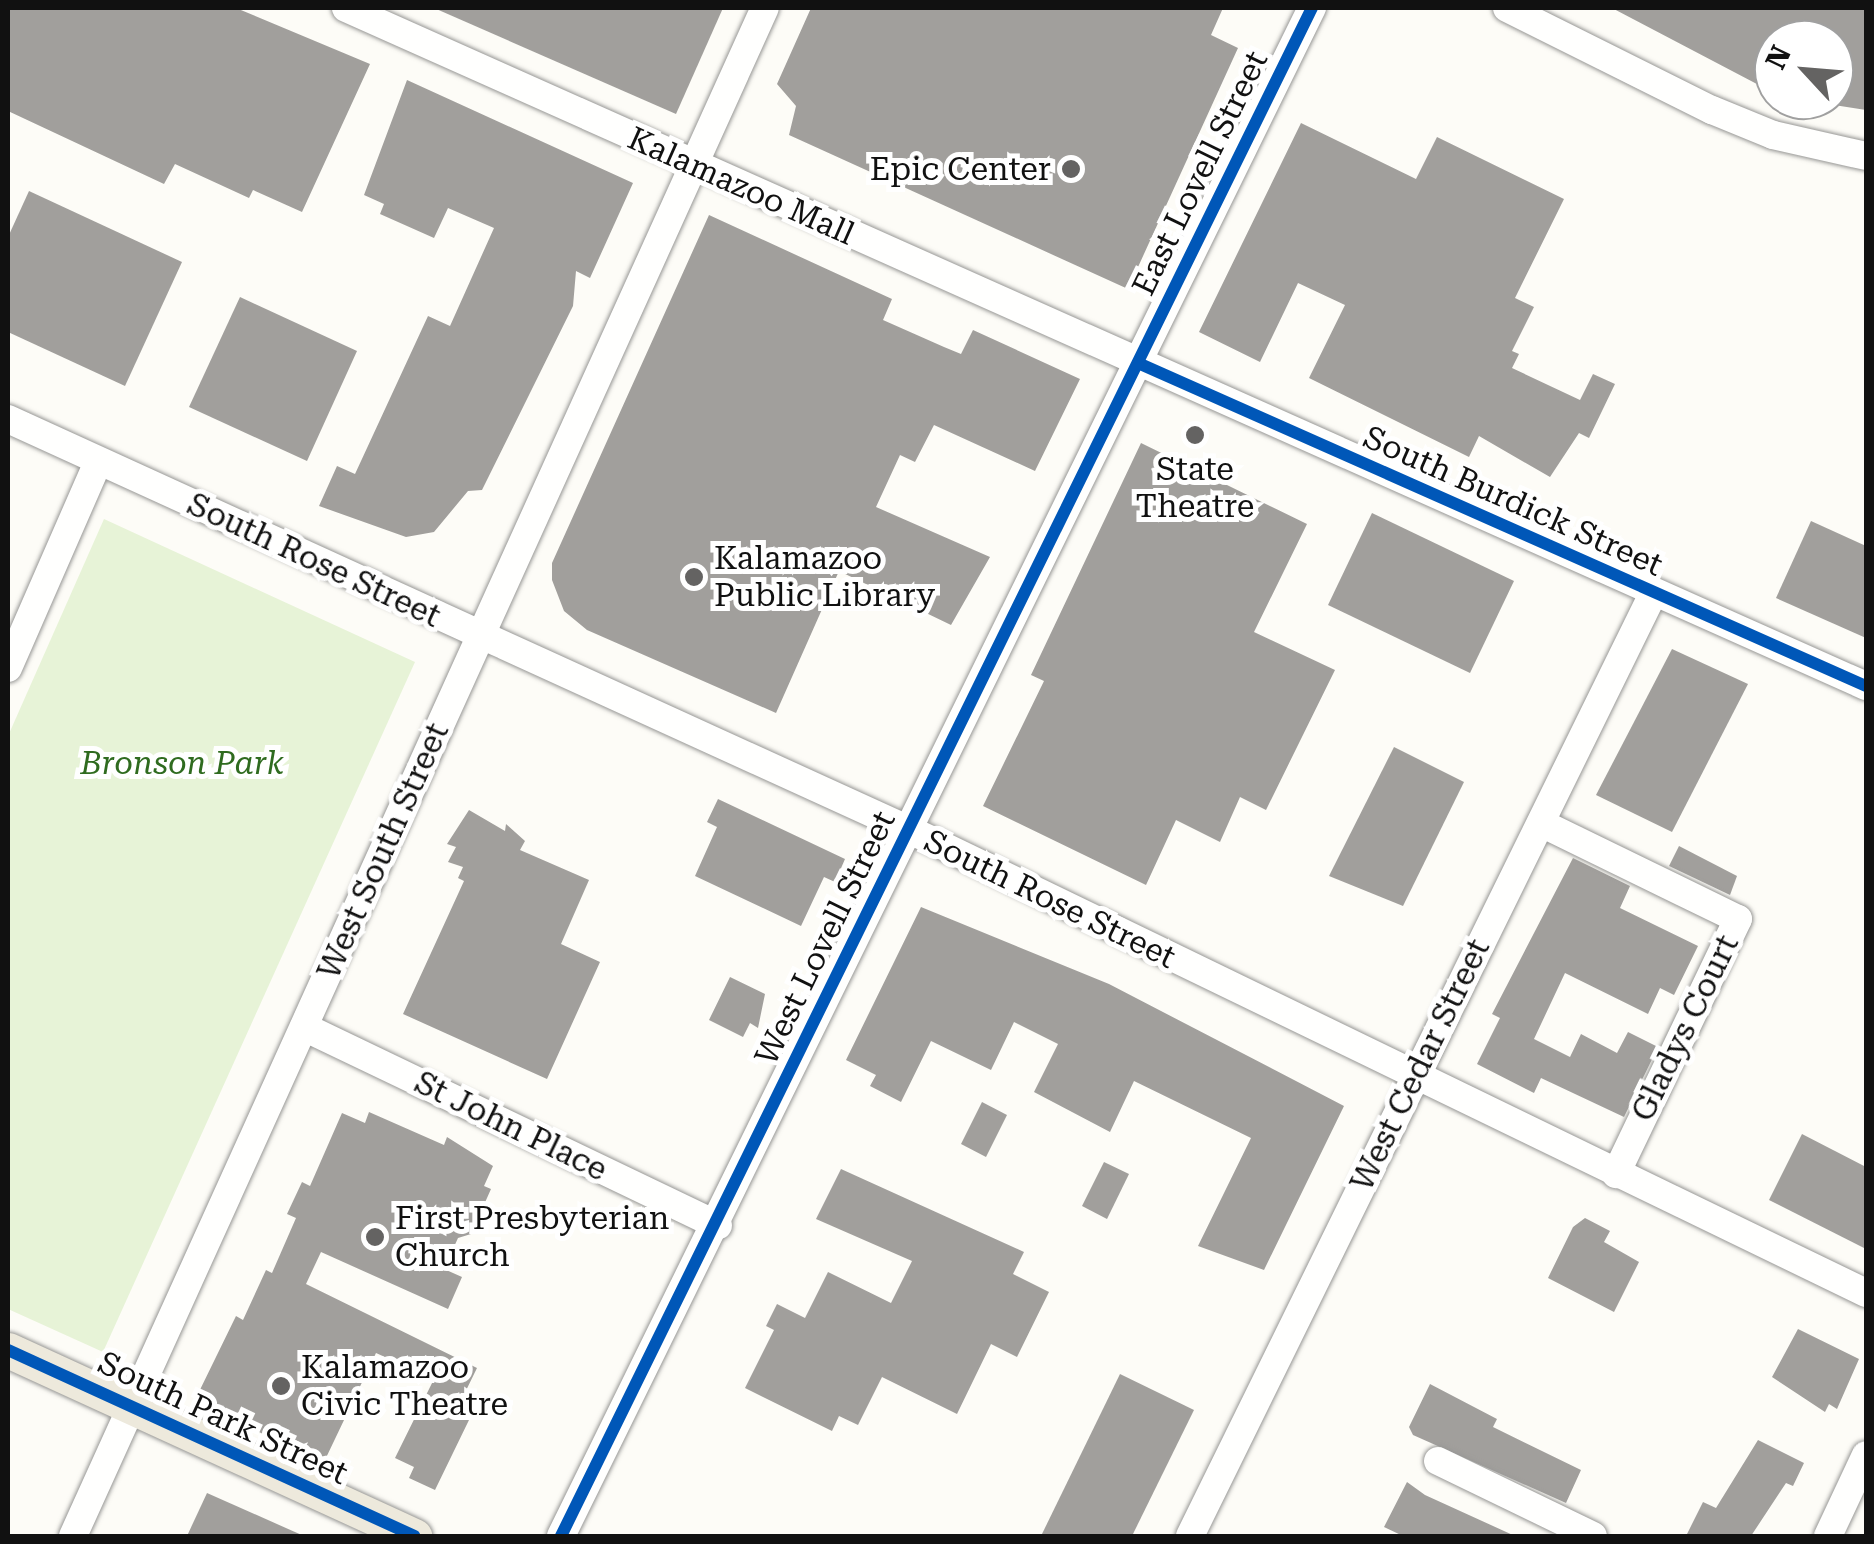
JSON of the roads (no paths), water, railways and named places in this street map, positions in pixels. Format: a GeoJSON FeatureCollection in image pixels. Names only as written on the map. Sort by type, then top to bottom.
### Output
{"type":"FeatureCollection","features":[{"type":"Feature","properties":{"kind":"main road","name":"South Park Street"},"geometry":{"type":"LineString","coordinates":[[8,1350],[415,1536]]}},
{"type":"Feature","properties":{"kind":"street","name":"Kalamazoo Mall"},"geometry":{"type":"LineString","coordinates":[[346,8],[1138,363]]}},
{"type":"Feature","properties":{"kind":"street","name":"West South Street"},"geometry":{"type":"LineString","coordinates":[[72,1536],[765,8]]}},
{"type":"Feature","properties":{"kind":"street","name":"East Lovell Street"},"geometry":{"type":"LineString","coordinates":[[1138,363],[1312,8]]}},
{"type":"Feature","properties":{"kind":"street"},"geometry":{"type":"LineString","coordinates":[[1507,8],[1712,110],[1773,134],[1866,156]]}},
{"type":"Feature","properties":{"kind":"street","name":"South Burdick Street"},"geometry":{"type":"LineString","coordinates":[[1138,363],[1866,686]]}},
{"type":"Feature","properties":{"kind":"street","name":"West Lovell Street"},"geometry":{"type":"LineString","coordinates":[[561,1536],[718,1225],[1138,363]]}},
{"type":"Feature","properties":{"kind":"street","name":"South Rose Street"},"geometry":{"type":"LineString","coordinates":[[8,420],[908,830],[1866,1293]]}},
{"type":"Feature","properties":{"kind":"street"},"geometry":{"type":"LineString","coordinates":[[8,668],[98,462]]}},
{"type":"Feature","properties":{"kind":"street","name":"West Cedar Street"},"geometry":{"type":"LineString","coordinates":[[1190,1536],[1413,1074],[1652,594]]}},
{"type":"Feature","properties":{"kind":"street","name":"Gladys Court"},"geometry":{"type":"LineString","coordinates":[[1540,823],[1738,918],[1616,1174]]}},
{"type":"Feature","properties":{"kind":"street","name":"St John Place"},"geometry":{"type":"LineString","coordinates":[[304,1027],[718,1225]]}},
{"type":"Feature","properties":{"kind":"street"},"geometry":{"type":"LineString","coordinates":[[1828,1536],[1866,1455]]}},
{"type":"Feature","properties":{"kind":"street"},"geometry":{"type":"LineString","coordinates":[[1438,1461],[1593,1536]]}},
{"type":"Feature","properties":{"kind":"place","name":"Epic Center"},"geometry":{"type":"Point","coordinates":[1071,169]}},
{"type":"Feature","properties":{"kind":"place","name":"State Theatre"},"geometry":{"type":"Point","coordinates":[1195,435]}},
{"type":"Feature","properties":{"kind":"place","name":"Kalamazoo Public Library"},"geometry":{"type":"Point","coordinates":[694,577]}},
{"type":"Feature","properties":{"kind":"place","name":"First Presbyterian Church"},"geometry":{"type":"Point","coordinates":[375,1237]}},
{"type":"Feature","properties":{"kind":"place","name":"Kalamazoo Civic Theatre"},"geometry":{"type":"Point","coordinates":[281,1386]}},
{"type":"Feature","properties":{"kind":"park label","name":"Bronson Park"},"geometry":{"type":"Point","coordinates":[182,763]}}]}
